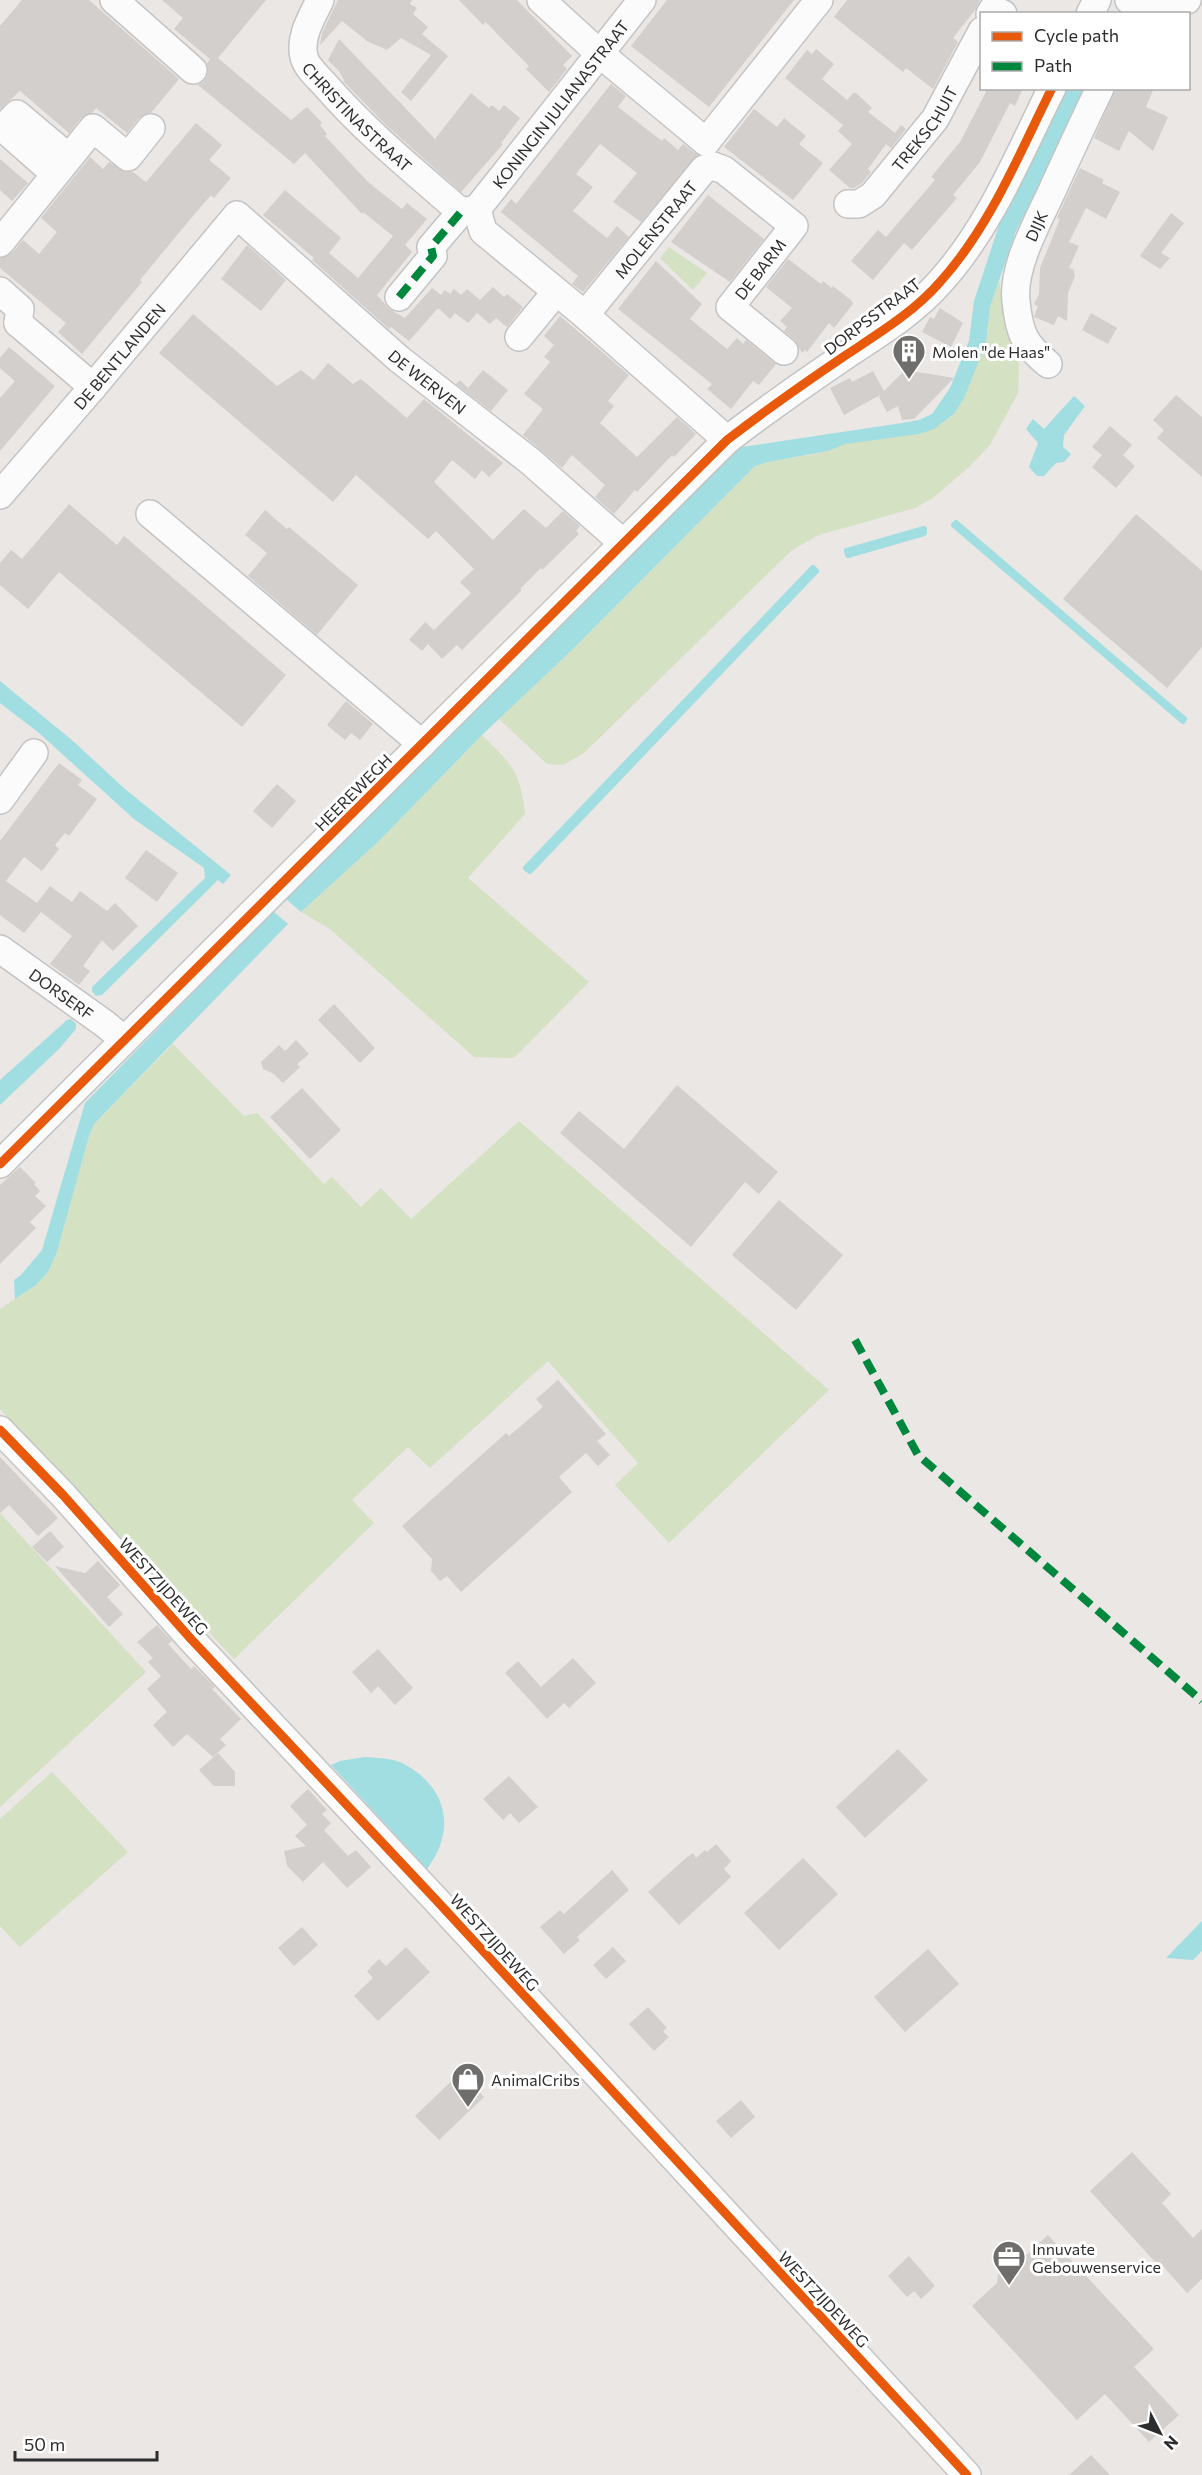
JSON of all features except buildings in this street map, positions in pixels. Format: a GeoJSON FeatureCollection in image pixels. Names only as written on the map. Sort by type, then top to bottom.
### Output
{"type":"FeatureCollection","features":[{"type":"Feature","properties":{"kind":"street"},"geometry":{"type":"LineString","coordinates":[[114,0],[194,70]]}},
{"type":"Feature","properties":{"kind":"street","name":"CHRISTINASTRAAT"},"geometry":{"type":"LineString","coordinates":[[320,0],[306,31],[303,46],[305,59],[335,97],[396,156],[469,211],[483,231],[585,315],[727,440]]}},
{"type":"Feature","properties":{"kind":"street"},"geometry":{"type":"LineString","coordinates":[[541,0],[709,154]]}},
{"type":"Feature","properties":{"kind":"street","name":"KONINGIN JULIANASTRAAT"},"geometry":{"type":"LineString","coordinates":[[469,211],[642,0]]}},
{"type":"Feature","properties":{"kind":"street","name":"MOLENSTRAAT"},"geometry":{"type":"LineString","coordinates":[[585,315],[704,169],[709,154],[819,0]]}},
{"type":"Feature","properties":{"kind":"street"},"geometry":{"type":"LineString","coordinates":[[1136,6],[1159,8],[1187,0]]}},
{"type":"Feature","properties":{"kind":"street","name":"TREKSCHUIT"},"geometry":{"type":"LineString","coordinates":[[848,204],[859,204],[873,195],[934,119],[980,33]]}},
{"type":"Feature","properties":{"kind":"street","name":"DORPSSTRAAT"},"geometry":{"type":"LineString","coordinates":[[727,440],[777,402],[891,324],[940,283],[970,244],[1001,191],[1051,90]]}},
{"type":"Feature","properties":{"kind":"street","name":"DIJK"},"geometry":{"type":"LineString","coordinates":[[1048,364],[1028,347],[1021,329],[1015,299],[1019,271],[1029,242],[1099,90]]}},
{"type":"Feature","properties":{"kind":"street"},"geometry":{"type":"LineString","coordinates":[[1,127],[17,114],[61,165]]}},
{"type":"Feature","properties":{"kind":"street"},"geometry":{"type":"LineString","coordinates":[[0,243],[93,128],[128,157],[151,128]]}},
{"type":"Feature","properties":{"kind":"street","name":"DE BARM"},"geometry":{"type":"LineString","coordinates":[[709,154],[724,170],[794,226],[721,300],[784,351]]}},
{"type":"Feature","properties":{"kind":"street"},"geometry":{"type":"LineString","coordinates":[[399,297],[433,256],[431,247],[469,211]]}},
{"type":"Feature","properties":{"kind":"street","name":"DE BENTLANDEN"},"geometry":{"type":"LineString","coordinates":[[0,495],[237,215]]}},
{"type":"Feature","properties":{"kind":"street","name":"DE WERVEN"},"geometry":{"type":"LineString","coordinates":[[237,215],[399,359],[530,461],[623,543]]}},
{"type":"Feature","properties":{"kind":"street"},"geometry":{"type":"LineString","coordinates":[[0,291],[20,309],[9,325],[93,387]]}},
{"type":"Feature","properties":{"kind":"street"},"geometry":{"type":"LineString","coordinates":[[519,337],[556,292]]}},
{"type":"Feature","properties":{"kind":"street","name":"HEEREWEGH"},"geometry":{"type":"LineString","coordinates":[[0,1164],[727,440]]}},
{"type":"Feature","properties":{"kind":"street"},"geometry":{"type":"LineString","coordinates":[[150,514],[422,744]]}},
{"type":"Feature","properties":{"kind":"street"},"geometry":{"type":"LineString","coordinates":[[0,800],[34,753]]}},
{"type":"Feature","properties":{"kind":"street","name":"DORSERF"},"geometry":{"type":"LineString","coordinates":[[0,949],[124,1040]]}},
{"type":"Feature","properties":{"kind":"street","name":"WESTZIJDEWEG"},"geometry":{"type":"LineString","coordinates":[[0,1430],[63,1495],[192,1640],[437,1900],[967,2475]]}},
{"type":"Feature","properties":{"kind":"green space"},"geometry":{"type":"Polygon","coordinates":[[[669,247],[707,273],[693,290],[660,258],[669,247]]]}},
{"type":"Feature","properties":{"kind":"green space"},"geometry":{"type":"Polygon","coordinates":[[[999,281],[1019,365],[1018,393],[990,445],[970,466],[933,498],[915,508],[819,535],[792,550],[584,753],[563,765],[547,764],[499,719],[571,651],[755,466],[827,451],[859,441],[916,434],[929,430],[954,414],[986,343],[990,307],[999,281]]]}},
{"type":"Feature","properties":{"kind":"green space"},"geometry":{"type":"Polygon","coordinates":[[[482,735],[513,769],[520,787],[525,814],[468,878],[589,982],[514,1058],[474,1057],[330,929],[301,912],[379,841],[482,735]]]}},
{"type":"Feature","properties":{"kind":"green space"},"geometry":{"type":"Polygon","coordinates":[[[173,1044],[244,1116],[257,1113],[324,1184],[332,1177],[361,1207],[381,1188],[411,1219],[519,1121],[829,1390],[669,1543],[615,1485],[638,1463],[548,1361],[430,1468],[408,1447],[352,1500],[374,1523],[234,1659],[0,1409],[0,1309],[36,1285],[48,1272],[57,1252],[94,1124],[173,1044]]]}},
{"type":"Feature","properties":{"kind":"green space"},"geometry":{"type":"Polygon","coordinates":[[[0,1513],[146,1672],[0,1807],[0,1513]]]}},
{"type":"Feature","properties":{"kind":"green space"},"geometry":{"type":"Polygon","coordinates":[[[52,1772],[128,1852],[20,1947],[0,1926],[0,1819],[52,1772]]]}},
{"type":"Feature","properties":{"kind":"water"},"geometry":{"type":"Polygon","coordinates":[[[1066,90],[1086,90],[1016,231],[990,307],[986,343],[964,398],[954,414],[934,429],[919,434],[845,444],[828,451],[755,466],[571,651],[482,735],[379,841],[301,912],[285,898],[426,754],[735,451],[742,447],[919,420],[932,414],[950,388],[969,341],[974,301],[1003,213],[1066,90]]]}},
{"type":"Feature","properties":{"kind":"water"},"geometry":{"type":"Polygon","coordinates":[[[1074,396],[1085,406],[1064,435],[1063,447],[1071,454],[1064,462],[1056,463],[1044,476],[1037,476],[1029,467],[1038,443],[1026,429],[1033,419],[1044,429],[1074,396]]]}},
{"type":"Feature","properties":{"kind":"water"},"geometry":{"type":"Polygon","coordinates":[[[0,681],[73,741],[125,789],[231,875],[223,884],[218,880],[102,995],[96,996],[92,987],[205,878],[204,868],[134,819],[39,733],[0,703],[0,681]]]}},
{"type":"Feature","properties":{"kind":"water"},"geometry":{"type":"Polygon","coordinates":[[[273,911],[288,924],[94,1124],[57,1252],[48,1272],[36,1285],[15,1299],[14,1280],[42,1250],[85,1103],[273,911]]]}},
{"type":"Feature","properties":{"kind":"water"},"geometry":{"type":"Polygon","coordinates":[[[71,1019],[76,1024],[76,1029],[59,1049],[0,1105],[0,1080],[67,1020],[71,1019]]]}},
{"type":"Feature","properties":{"kind":"water"},"geometry":{"type":"Polygon","coordinates":[[[365,1757],[389,1759],[402,1763],[429,1784],[438,1796],[443,1810],[442,1839],[427,1869],[331,1765],[340,1761],[365,1757]]]}},
{"type":"Feature","properties":{"kind":"water"},"geometry":{"type":"Polygon","coordinates":[[[1202,1921],[1202,1951],[1193,1960],[1166,1958],[1202,1921]]]}},
{"type":"Feature","properties":{"kind":"waterway"},"geometry":{"type":"LineString","coordinates":[[956,523],[1184,719],[1183,721],[954,525],[956,523]]}},
{"type":"Feature","properties":{"kind":"waterway"},"geometry":{"type":"LineString","coordinates":[[924,529],[924,533],[848,555],[847,551],[924,529]]}},
{"type":"Feature","properties":{"kind":"waterway"},"geometry":{"type":"LineString","coordinates":[[813,568],[816,571],[530,871],[526,868],[813,568]]}},
{"type":"Feature","properties":{"kind":"marked path"},"geometry":{"type":"LineString","coordinates":[[399,297],[433,256],[431,247],[461,212]]}},
{"type":"Feature","properties":{"kind":"marked path"},"geometry":{"type":"LineString","coordinates":[[855,1340],[918,1455],[1202,1701]]}},
{"type":"Feature","properties":{"kind":"cycle path"},"geometry":{"type":"LineString","coordinates":[[0,1164],[727,440],[801,386],[896,322],[930,293],[958,261],[989,214],[1051,90]]}},
{"type":"Feature","properties":{"kind":"cycle path"},"geometry":{"type":"LineString","coordinates":[[0,1430],[63,1495],[191,1639],[437,1901],[967,2475]]}},
{"type":"Feature","properties":{"kind":"place","name":"Molen \"de Haas\""},"geometry":{"type":"Point","coordinates":[909,380]}},
{"type":"Feature","properties":{"kind":"place","name":"AnimalCribs"},"geometry":{"type":"Point","coordinates":[468,2108]}},
{"type":"Feature","properties":{"kind":"place","name":"Innuvate Gebouwenservice"},"geometry":{"type":"Point","coordinates":[1009,2286]}}]}
